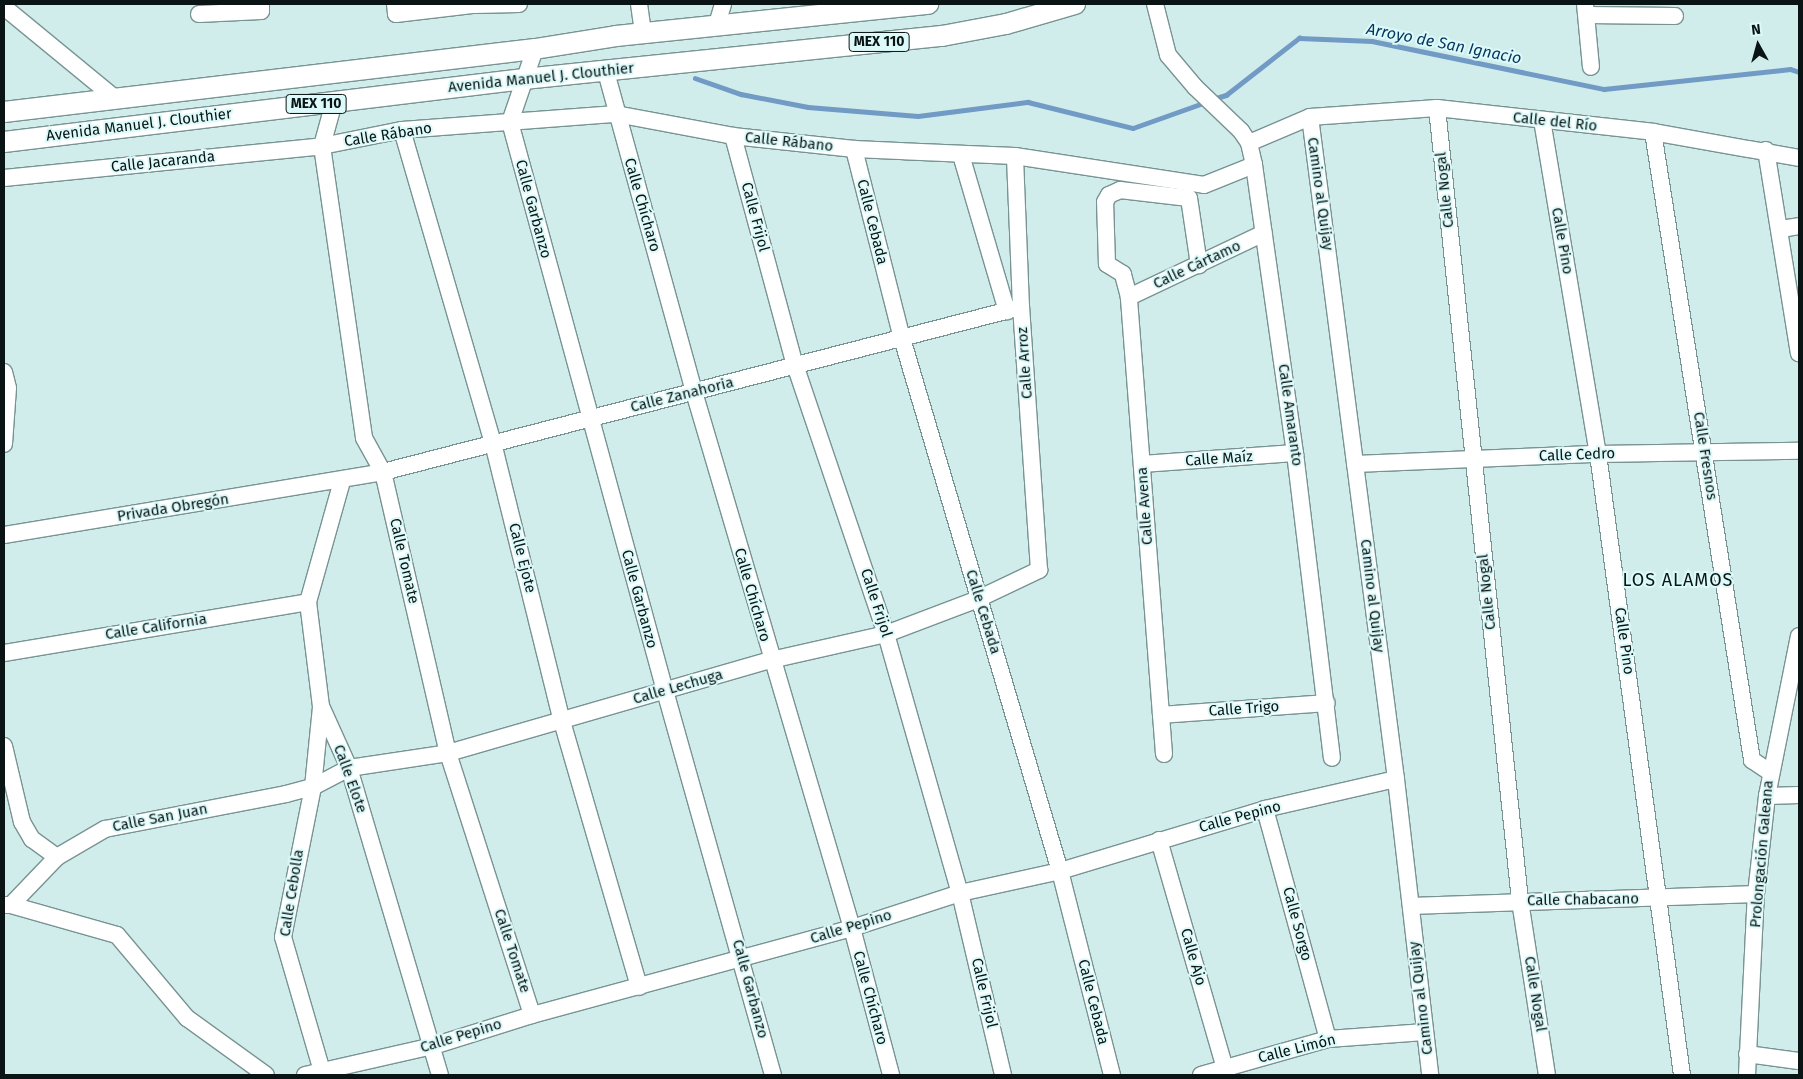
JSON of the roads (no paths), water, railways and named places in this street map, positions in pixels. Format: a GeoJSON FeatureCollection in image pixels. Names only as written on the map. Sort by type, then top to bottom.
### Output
{"type":"FeatureCollection","features":[{"type":"Feature","properties":{"kind":"main road","name":"Avenida Manuel J. Clouthier"},"geometry":{"type":"LineString","coordinates":[[4,112],[535,48],[560,43],[717,24],[928,4]]}},
{"type":"Feature","properties":{"kind":"main road","name":"Avenida Manuel J. Clouthier"},"geometry":{"type":"LineString","coordinates":[[4,142],[524,79],[942,36],[1006,24],[1075,4]]}},
{"type":"Feature","properties":{"kind":"street"},"geometry":{"type":"LineString","coordinates":[[395,9],[474,4],[519,4]]}},
{"type":"Feature","properties":{"kind":"street"},"geometry":{"type":"LineString","coordinates":[[639,4],[643,33]]}},
{"type":"Feature","properties":{"kind":"street"},"geometry":{"type":"LineString","coordinates":[[717,24],[723,4]]}},
{"type":"Feature","properties":{"kind":"street"},"geometry":{"type":"LineString","coordinates":[[1154,4],[1168,55],[1194,87],[1245,137]]}},
{"type":"Feature","properties":{"kind":"street"},"geometry":{"type":"LineString","coordinates":[[4,7],[116,99]]}},
{"type":"Feature","properties":{"kind":"street"},"geometry":{"type":"LineString","coordinates":[[199,14],[261,7]]}},
{"type":"Feature","properties":{"kind":"street"},"geometry":{"type":"LineString","coordinates":[[1591,67],[1586,10],[1675,16]]}},
{"type":"Feature","properties":{"kind":"street"},"geometry":{"type":"LineString","coordinates":[[510,122],[535,48]]}},
{"type":"Feature","properties":{"kind":"street","name":"Calle Chícharo"},"geometry":{"type":"LineString","coordinates":[[606,72],[694,392],[771,660],[852,928],[891,1075]]}},
{"type":"Feature","properties":{"kind":"street","name":"Calle Tomate"},"geometry":{"type":"LineString","coordinates":[[334,102],[322,146],[364,438],[383,472],[448,752],[532,1015]]}},
{"type":"Feature","properties":{"kind":"street","name":"Calle del Río"},"geometry":{"type":"LineString","coordinates":[[1245,137],[1310,117],[1437,108],[1653,132],[1766,150],[1799,158]]}},
{"type":"Feature","properties":{"kind":"street","name":"Calle Nogal"},"geometry":{"type":"LineString","coordinates":[[1437,108],[1520,901],[1547,1075]]}},
{"type":"Feature","properties":{"kind":"street","name":"Calle Rábano"},"geometry":{"type":"LineString","coordinates":[[322,146],[402,130],[616,114],[733,136],[854,149],[1015,156],[1204,184],[1254,165]]}},
{"type":"Feature","properties":{"kind":"street","name":"Camino al Quijay"},"geometry":{"type":"LineString","coordinates":[[1310,117],[1396,779],[1430,1075]]}},
{"type":"Feature","properties":{"kind":"street","name":"Calle Pino"},"geometry":{"type":"LineString","coordinates":[[1542,120],[1598,454],[1660,898],[1682,1075]]}},
{"type":"Feature","properties":{"kind":"street","name":"Calle Garbanzo"},"geometry":{"type":"LineString","coordinates":[[510,122],[589,417],[773,1075]]}},
{"type":"Feature","properties":{"kind":"street","name":"Calle Ejote"},"geometry":{"type":"LineString","coordinates":[[402,130],[494,443],[561,718],[638,987]]}},
{"type":"Feature","properties":{"kind":"street","name":"Calle Fresnos"},"geometry":{"type":"LineString","coordinates":[[1653,132],[1752,760],[1770,772]]}},
{"type":"Feature","properties":{"kind":"street","name":"Calle Frijol"},"geometry":{"type":"LineString","coordinates":[[733,136],[795,366],[886,634],[960,893],[1003,1075]]}},
{"type":"Feature","properties":{"kind":"street","name":"Calle Amaranto"},"geometry":{"type":"LineString","coordinates":[[1245,137],[1254,165],[1296,453],[1332,758]]}},
{"type":"Feature","properties":{"kind":"street","name":"Calle Jacaranda"},"geometry":{"type":"LineString","coordinates":[[4,178],[322,146]]}},
{"type":"Feature","properties":{"kind":"street","name":"Calle Cebada"},"geometry":{"type":"LineString","coordinates":[[854,149],[901,335],[1060,871],[1112,1075]]}},
{"type":"Feature","properties":{"kind":"street"},"geometry":{"type":"LineString","coordinates":[[1766,150],[1782,230],[1799,353]]}},
{"type":"Feature","properties":{"kind":"street","name":"Calle Arroz"},"geometry":{"type":"LineString","coordinates":[[961,155],[1014,309]]}},
{"type":"Feature","properties":{"kind":"street","name":"Calle Arroz"},"geometry":{"type":"LineString","coordinates":[[1015,156],[1014,309],[1039,570]]}},
{"type":"Feature","properties":{"kind":"street","name":"Calle Avena"},"geometry":{"type":"LineString","coordinates":[[1164,754],[1129,297],[1123,274],[1107,264],[1105,202],[1109,194],[1120,190],[1190,198],[1199,265]]}},
{"type":"Feature","properties":{"kind":"street"},"geometry":{"type":"LineString","coordinates":[[1782,230],[1799,226]]}},
{"type":"Feature","properties":{"kind":"street","name":"Calle Cártamo"},"geometry":{"type":"LineString","coordinates":[[1129,297],[1199,265],[1264,232]]}},
{"type":"Feature","properties":{"kind":"street","name":"Calle Zanahoria"},"geometry":{"type":"LineString","coordinates":[[342,481],[795,366],[901,335],[1014,309]]}},
{"type":"Feature","properties":{"kind":"street"},"geometry":{"type":"LineString","coordinates":[[4,372],[8,388],[4,444]]}},
{"type":"Feature","properties":{"kind":"street","name":"Calle Cedro"},"geometry":{"type":"LineString","coordinates":[[1355,464],[1598,454],[1799,451]]}},
{"type":"Feature","properties":{"kind":"street","name":"Calle Maíz"},"geometry":{"type":"LineString","coordinates":[[1142,464],[1296,453]]}},
{"type":"Feature","properties":{"kind":"street","name":"Privada Obregón"},"geometry":{"type":"LineString","coordinates":[[4,535],[342,481]]}},
{"type":"Feature","properties":{"kind":"street","name":"Calle Elote"},"geometry":{"type":"LineString","coordinates":[[342,481],[308,602],[321,706],[350,768],[440,1075]]}},
{"type":"Feature","properties":{"kind":"street","name":"Calle Lechuga"},"geometry":{"type":"LineString","coordinates":[[313,787],[350,768],[448,752],[561,718],[665,691],[771,660],[886,634],[978,599],[1039,570]]}},
{"type":"Feature","properties":{"kind":"street","name":"Calle California"},"geometry":{"type":"LineString","coordinates":[[4,653],[308,602]]}},
{"type":"Feature","properties":{"kind":"street","name":"Prolongación Galeana"},"geometry":{"type":"LineString","coordinates":[[1747,1075],[1756,894],[1767,796],[1770,772],[1799,636]]}},
{"type":"Feature","properties":{"kind":"street","name":"Calle Trigo"},"geometry":{"type":"LineString","coordinates":[[1161,714],[1327,703]]}},
{"type":"Feature","properties":{"kind":"street","name":"Calle Cebolla"},"geometry":{"type":"LineString","coordinates":[[321,706],[313,787],[283,937],[322,1073]]}},
{"type":"Feature","properties":{"kind":"street"},"geometry":{"type":"LineString","coordinates":[[4,746],[22,822],[32,839],[58,857]]}},
{"type":"Feature","properties":{"kind":"street","name":"Calle Pepino"},"geometry":{"type":"LineString","coordinates":[[305,1075],[322,1073],[433,1046],[532,1015],[852,928],[960,893],[1060,871],[1265,809],[1396,779]]}},
{"type":"Feature","properties":{"kind":"street","name":"Calle San Juan"},"geometry":{"type":"LineString","coordinates":[[7,905],[58,857],[105,828],[313,787]]}},
{"type":"Feature","properties":{"kind":"street"},"geometry":{"type":"LineString","coordinates":[[1767,796],[1799,795]]}},
{"type":"Feature","properties":{"kind":"street","name":"Calle Sorgo"},"geometry":{"type":"LineString","coordinates":[[1265,809],[1328,1039]]}},
{"type":"Feature","properties":{"kind":"street","name":"Calle Ajo"},"geometry":{"type":"LineString","coordinates":[[1159,840],[1226,1072]]}},
{"type":"Feature","properties":{"kind":"street","name":"Calle Chabacano"},"geometry":{"type":"LineString","coordinates":[[1411,906],[1756,894]]}},
{"type":"Feature","properties":{"kind":"street"},"geometry":{"type":"LineString","coordinates":[[7,905],[117,934],[187,1018],[266,1075]]}},
{"type":"Feature","properties":{"kind":"street","name":"Calle Limón"},"geometry":{"type":"LineString","coordinates":[[1201,1075],[1226,1072],[1328,1039],[1425,1032]]}},
{"type":"Feature","properties":{"kind":"street"},"geometry":{"type":"LineString","coordinates":[[1747,1054],[1799,1061]]}},
{"type":"Feature","properties":{"kind":"waterway","name":"Arroyo de San Ignacio"},"geometry":{"type":"LineString","coordinates":[[1213,99],[1226,95],[1299,38],[1372,41],[1604,89],[1790,69],[1799,72]]}},
{"type":"Feature","properties":{"kind":"waterway","name":"Arroyo de San Ignacio"},"geometry":{"type":"LineString","coordinates":[[695,78],[741,94],[808,107],[918,116],[1028,102],[1133,128],[1206,102]]}},
{"type":"Feature","properties":{"kind":"district","name":"LOS ALAMOS"},"geometry":{"type":"Point","coordinates":[1678,580]}}]}
